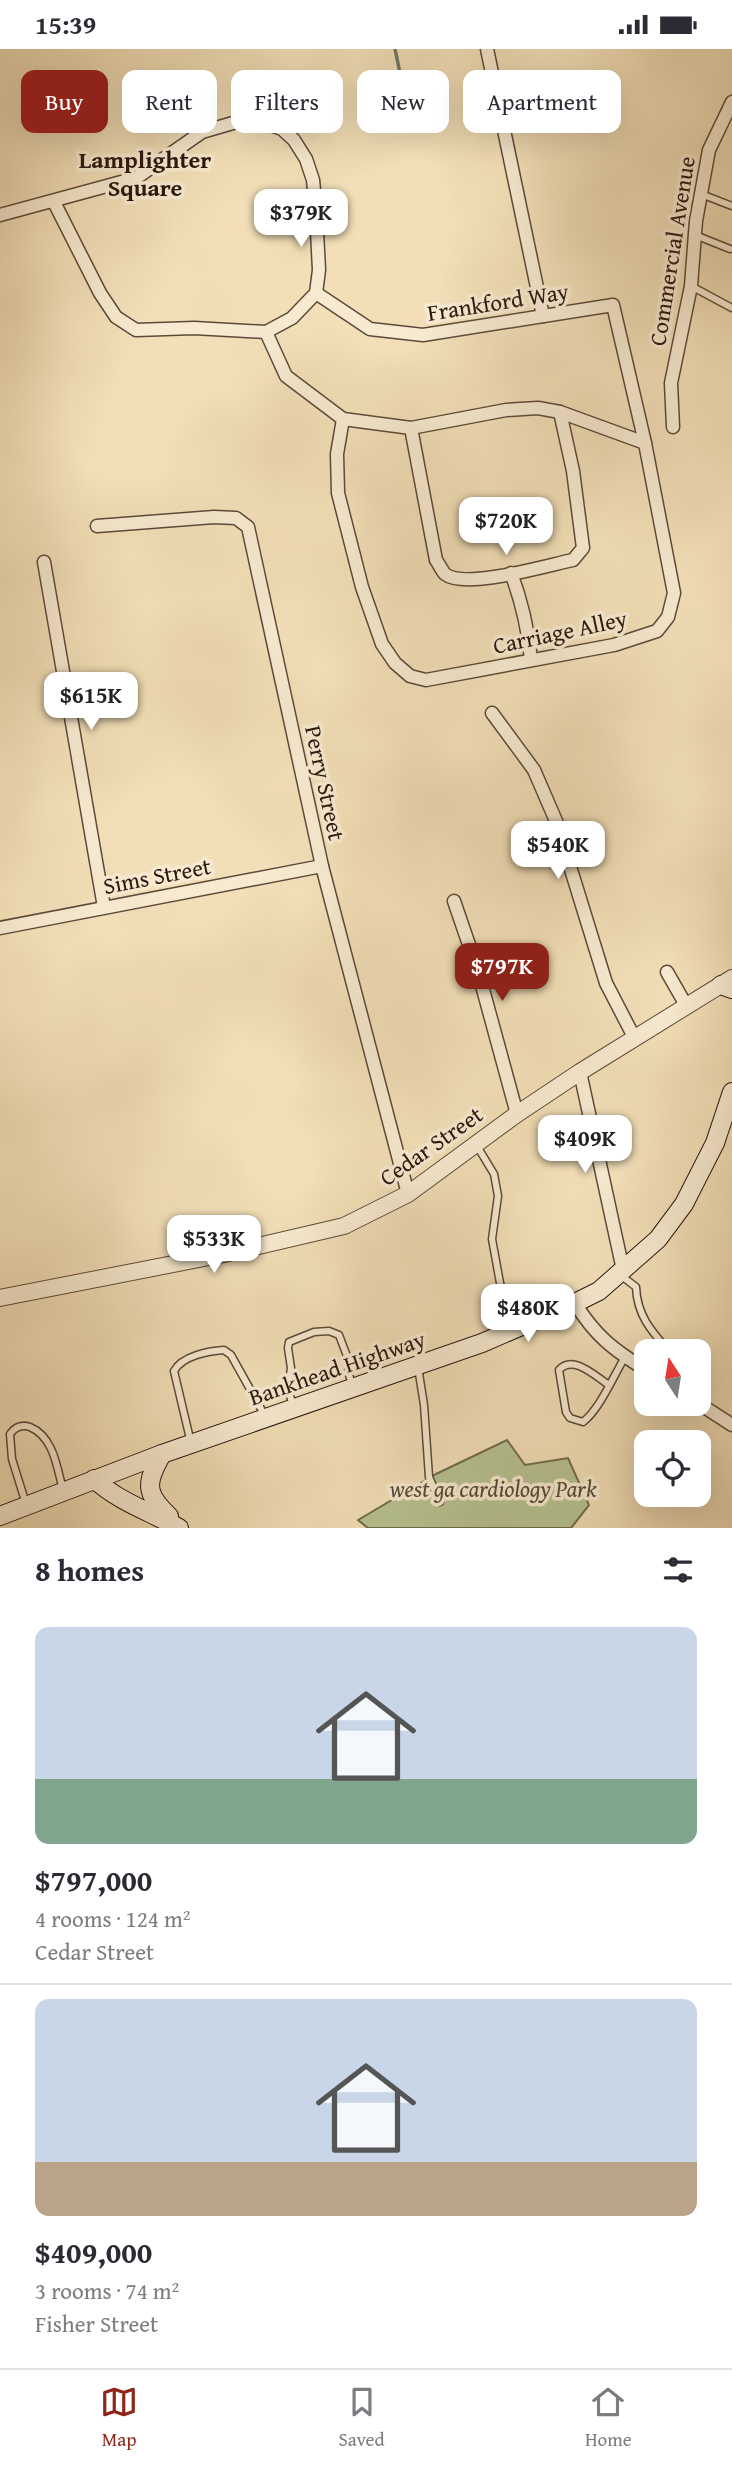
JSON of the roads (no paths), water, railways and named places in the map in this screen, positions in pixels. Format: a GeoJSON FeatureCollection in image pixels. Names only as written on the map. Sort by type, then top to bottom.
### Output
{"type":"FeatureCollection","features":[{"type":"Feature","properties":{"kind":"main road","name":"Bankhead Highway"},"geometry":{"type":"LineString","coordinates":[[0,1516],[162,1454],[418,1366],[575,1304],[599,1291],[657,1240],[684,1204],[715,1143],[732,1092]]}},
{"type":"Feature","properties":{"kind":"main road"},"geometry":{"type":"LineString","coordinates":[[162,1454],[152,1471],[149,1484],[151,1496],[181,1528]]}},
{"type":"Feature","properties":{"kind":"main road"},"geometry":{"type":"LineString","coordinates":[[94,1479],[124,1501],[181,1528]]}},
{"type":"Feature","properties":{"kind":"street"},"geometry":{"type":"LineString","coordinates":[[488,49],[543,316]]}},
{"type":"Feature","properties":{"kind":"street","name":"Commercial Avenue"},"geometry":{"type":"LineString","coordinates":[[673,427],[671,383],[691,286],[701,194],[709,150],[732,102]]}},
{"type":"Feature","properties":{"kind":"street"},"geometry":{"type":"LineString","coordinates":[[0,215],[136,178],[202,132],[250,118],[282,129],[306,159],[313,180],[318,247],[316,293],[292,318],[265,332],[194,328],[136,330],[116,317],[100,293],[54,202]]}},
{"type":"Feature","properties":{"kind":"street","name":"Frankford Way"},"geometry":{"type":"LineString","coordinates":[[316,293],[370,329],[423,335],[614,305]]}},
{"type":"Feature","properties":{"kind":"street","name":"Carriage Alley"},"geometry":{"type":"LineString","coordinates":[[343,419],[337,454],[338,493],[362,587],[382,644],[395,663],[410,675],[426,680],[461,674],[614,645],[657,631],[668,617],[674,593],[645,443],[614,305]]}},
{"type":"Feature","properties":{"kind":"street"},"geometry":{"type":"LineString","coordinates":[[265,332],[286,376],[343,419],[411,428],[506,410],[538,408],[560,412],[645,443]]}},
{"type":"Feature","properties":{"kind":"street"},"geometry":{"type":"LineString","coordinates":[[411,428],[436,560],[445,574],[461,580],[482,580],[573,560],[583,548],[573,471],[560,412]]}},
{"type":"Feature","properties":{"kind":"street","name":"Perry Street"},"geometry":{"type":"LineString","coordinates":[[97,526],[214,517],[236,518],[248,527],[322,866],[408,1194]]}},
{"type":"Feature","properties":{"kind":"street"},"geometry":{"type":"LineString","coordinates":[[44,562],[104,907]]}},
{"type":"Feature","properties":{"kind":"street"},"geometry":{"type":"LineString","coordinates":[[511,573],[526,621],[531,659]]}},
{"type":"Feature","properties":{"kind":"street"},"geometry":{"type":"LineString","coordinates":[[492,713],[534,771],[556,821],[606,983],[635,1039]]}},
{"type":"Feature","properties":{"kind":"street","name":"Sims Street"},"geometry":{"type":"LineString","coordinates":[[0,928],[322,866]]}},
{"type":"Feature","properties":{"kind":"street"},"geometry":{"type":"LineString","coordinates":[[454,901],[478,971],[517,1114]]}},
{"type":"Feature","properties":{"kind":"street"},"geometry":{"type":"LineString","coordinates":[[667,972],[687,1007]]}},
{"type":"Feature","properties":{"kind":"street","name":"Cedar Street"},"geometry":{"type":"LineString","coordinates":[[0,1299],[312,1235],[344,1226],[408,1194],[517,1114],[580,1072],[728,984]]}},
{"type":"Feature","properties":{"kind":"street"},"geometry":{"type":"LineString","coordinates":[[580,1072],[621,1272]]}},
{"type":"Feature","properties":{"kind":"street"},"geometry":{"type":"LineString","coordinates":[[575,1304],[588,1325],[610,1347],[634,1363]]}},
{"type":"Feature","properties":{"kind":"street"},"geometry":{"type":"LineString","coordinates":[[711,1411],[732,1425]]}},
{"type":"Feature","properties":{"kind":"lane"},"geometry":{"type":"LineString","coordinates":[[701,194],[732,206]]}},
{"type":"Feature","properties":{"kind":"lane"},"geometry":{"type":"LineString","coordinates":[[695,236],[730,249]]}},
{"type":"Feature","properties":{"kind":"lane"},"geometry":{"type":"LineString","coordinates":[[691,286],[732,308]]}},
{"type":"Feature","properties":{"kind":"lane"},"geometry":{"type":"LineString","coordinates":[[476,1144],[494,1174],[498,1196],[492,1240],[500,1283],[517,1328]]}},
{"type":"Feature","properties":{"kind":"lane"},"geometry":{"type":"LineString","coordinates":[[621,1272],[636,1287],[641,1314],[659,1339]]}},
{"type":"Feature","properties":{"kind":"lane"},"geometry":{"type":"LineString","coordinates":[[294,1408],[288,1390],[291,1369],[288,1347],[289,1342],[294,1339],[314,1332],[329,1331],[339,1335],[350,1364],[348,1371],[353,1387]]}},
{"type":"Feature","properties":{"kind":"lane"},"geometry":{"type":"LineString","coordinates":[[192,1444],[174,1371],[178,1364],[187,1359],[225,1350],[243,1373],[266,1418]]}},
{"type":"Feature","properties":{"kind":"lane"},"geometry":{"type":"LineString","coordinates":[[609,1385],[577,1364],[562,1366],[559,1370],[566,1412],[570,1418],[583,1422],[589,1417],[609,1385],[625,1357]]}},
{"type":"Feature","properties":{"kind":"lane"},"geometry":{"type":"LineString","coordinates":[[418,1366],[424,1405],[429,1477],[440,1502]]}},
{"type":"Feature","properties":{"kind":"lane"},"geometry":{"type":"LineString","coordinates":[[27,1506],[10,1450],[10,1434],[18,1427],[31,1427],[50,1445],[64,1490]]}},
{"type":"Feature","properties":{"kind":"waterway"},"geometry":{"type":"LineString","coordinates":[[395,49],[399,70]]}},
{"type":"Feature","properties":{"kind":"district","name":"Lamplighter Square"},"geometry":{"type":"Point","coordinates":[145,174]}},
{"type":"Feature","properties":{"kind":"park label","name":"west ga cardiology Park"},"geometry":{"type":"Point","coordinates":[493,1489]}}]}
